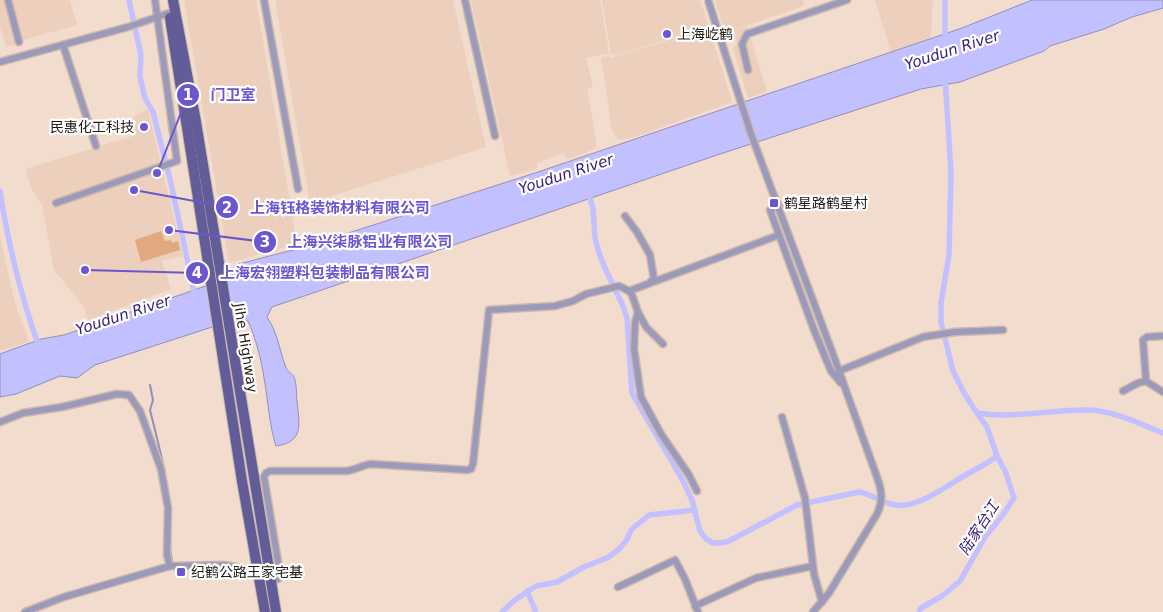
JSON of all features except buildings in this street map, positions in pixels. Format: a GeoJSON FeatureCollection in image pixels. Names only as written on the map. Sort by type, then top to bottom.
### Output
{"type":"FeatureCollection","features":[{"type":"Feature","properties":{"kind":"main road","name":"Jihe Highway"},"geometry":{"type":"LineString","coordinates":[[167,0],[191,123]]}},
{"type":"Feature","properties":{"kind":"main road","name":"Jihe Highway"},"geometry":{"type":"LineString","coordinates":[[173,0],[247,479],[265,612]]}},
{"type":"Feature","properties":{"kind":"main road","name":"Jihe Highway"},"geometry":{"type":"LineString","coordinates":[[247,479],[276,612]]}},
{"type":"Feature","properties":{"kind":"street"},"geometry":{"type":"LineString","coordinates":[[8,0],[19,42]]}},
{"type":"Feature","properties":{"kind":"street"},"geometry":{"type":"LineString","coordinates":[[56,204],[177,161],[155,0]]}},
{"type":"Feature","properties":{"kind":"street"},"geometry":{"type":"LineString","coordinates":[[264,0],[298,189]]}},
{"type":"Feature","properties":{"kind":"street"},"geometry":{"type":"LineString","coordinates":[[465,0],[495,136]]}},
{"type":"Feature","properties":{"kind":"street"},"geometry":{"type":"LineString","coordinates":[[708,0],[751,134],[839,370],[882,496],[881,506],[814,612]]}},
{"type":"Feature","properties":{"kind":"street"},"geometry":{"type":"LineString","coordinates":[[748,70],[742,44],[747,34],[847,0]]}},
{"type":"Feature","properties":{"kind":"street"},"geometry":{"type":"LineString","coordinates":[[0,62],[169,14]]}},
{"type":"Feature","properties":{"kind":"street"},"geometry":{"type":"LineString","coordinates":[[63,45],[96,146]]}},
{"type":"Feature","properties":{"kind":"street"},"geometry":{"type":"LineString","coordinates":[[794,202],[770,210],[831,371],[844,386]]}},
{"type":"Feature","properties":{"kind":"street"},"geometry":{"type":"LineString","coordinates":[[625,216],[650,255],[654,279],[651,281]]}},
{"type":"Feature","properties":{"kind":"street"},"geometry":{"type":"LineString","coordinates":[[629,291],[651,281],[779,235]]}},
{"type":"Feature","properties":{"kind":"street"},"geometry":{"type":"LineString","coordinates":[[270,581],[276,581],[280,574],[264,477],[266,473],[270,471],[346,471],[371,464],[471,469],[489,310],[555,306],[573,301],[586,294],[619,286],[629,291],[646,327],[664,344]]}},
{"type":"Feature","properties":{"kind":"street"},"geometry":{"type":"LineString","coordinates":[[638,312],[635,323],[634,348],[640,397],[697,491]]}},
{"type":"Feature","properties":{"kind":"street"},"geometry":{"type":"LineString","coordinates":[[839,370],[902,344],[931,335],[1003,330]]}},
{"type":"Feature","properties":{"kind":"street"},"geometry":{"type":"LineString","coordinates":[[1146,381],[1143,340],[1147,337],[1163,336]]}},
{"type":"Feature","properties":{"kind":"street"},"geometry":{"type":"LineString","coordinates":[[1123,391],[1138,382],[1146,381],[1163,392]]}},
{"type":"Feature","properties":{"kind":"street"},"geometry":{"type":"LineString","coordinates":[[0,422],[23,413],[62,407],[117,394],[124,393],[133,398],[140,411],[161,469],[168,508],[167,556],[170,566]]}},
{"type":"Feature","properties":{"kind":"street"},"geometry":{"type":"LineString","coordinates":[[782,417],[805,498],[813,566],[822,602]]}},
{"type":"Feature","properties":{"kind":"street"},"geometry":{"type":"LineString","coordinates":[[618,587],[675,560],[685,579],[696,609],[756,578],[813,566]]}},
{"type":"Feature","properties":{"kind":"street"},"geometry":{"type":"LineString","coordinates":[[25,612],[64,597],[170,566],[224,565],[258,571]]}},
{"type":"Feature","properties":{"kind":"shaded area"},"geometry":{"type":"Polygon","coordinates":[[[0,0],[7,0],[18,44],[6,47],[0,27],[0,0]]]}},
{"type":"Feature","properties":{"kind":"shaded area"},"geometry":{"type":"Polygon","coordinates":[[[10,0],[70,0],[77,25],[20,41],[10,0]]]}},
{"type":"Feature","properties":{"kind":"shaded area"},"geometry":{"type":"Polygon","coordinates":[[[184,0],[256,0],[297,244],[229,263],[184,0]]]}},
{"type":"Feature","properties":{"kind":"shaded area"},"geometry":{"type":"Polygon","coordinates":[[[275,0],[453,0],[486,147],[310,203],[275,0]]]}},
{"type":"Feature","properties":{"kind":"shaded area"},"geometry":{"type":"Polygon","coordinates":[[[471,0],[600,0],[609,53],[586,58],[593,87],[587,89],[596,148],[567,159],[563,153],[537,163],[537,169],[510,176],[471,0]]]}},
{"type":"Feature","properties":{"kind":"shaded area"},"geometry":{"type":"Polygon","coordinates":[[[602,0],[700,0],[709,26],[618,55],[611,54],[602,0]]]}},
{"type":"Feature","properties":{"kind":"shaded area"},"geometry":{"type":"Polygon","coordinates":[[[715,0],[803,0],[804,6],[725,33],[715,0]]]}},
{"type":"Feature","properties":{"kind":"shaded area"},"geometry":{"type":"Polygon","coordinates":[[[875,0],[933,0],[931,36],[927,40],[891,52],[875,0]]]}},
{"type":"Feature","properties":{"kind":"shaded area"},"geometry":{"type":"Polygon","coordinates":[[[747,26],[767,92],[748,98],[733,49],[737,43],[733,31],[747,26]]]}},
{"type":"Feature","properties":{"kind":"shaded area"},"geometry":{"type":"Polygon","coordinates":[[[709,28],[732,102],[632,138],[618,140],[611,128],[601,58],[609,55],[610,58],[709,28]]]}},
{"type":"Feature","properties":{"kind":"shaded area"},"geometry":{"type":"Polygon","coordinates":[[[145,110],[148,110],[183,256],[162,261],[171,289],[88,320],[79,300],[54,270],[42,205],[33,192],[25,169],[136,135],[133,119],[145,110]]]}},
{"type":"Feature","properties":{"kind":"shaded area"},"geometry":{"type":"Polygon","coordinates":[[[161,231],[165,241],[171,240],[172,243],[178,241],[180,250],[141,262],[135,240],[161,231]]]}},
{"type":"Feature","properties":{"kind":"shaded area"},"geometry":{"type":"Polygon","coordinates":[[[0,237],[15,303],[29,342],[0,351],[0,237]]]}},
{"type":"Feature","properties":{"kind":"water","name":"Youdun River"},"geometry":{"type":"Polygon","coordinates":[[[1032,0],[1163,0],[1163,8],[1050,46],[1044,51],[960,82],[921,89],[720,154],[272,307],[267,317],[276,335],[286,367],[294,377],[299,417],[296,436],[285,444],[276,446],[258,349],[248,321],[240,318],[95,365],[77,378],[60,376],[16,394],[0,397],[0,354],[41,339],[64,335],[229,278],[235,265],[308,246],[535,173],[962,28],[1032,0]]]}},
{"type":"Feature","properties":{"kind":"waterway"},"geometry":{"type":"LineString","coordinates":[[129,0],[141,55],[140,77],[145,98],[153,112],[170,179],[194,291]]}},
{"type":"Feature","properties":{"kind":"waterway","name":"Youdun River"},"geometry":{"type":"LineString","coordinates":[[945,0],[945,40]]}},
{"type":"Feature","properties":{"kind":"waterway"},"geometry":{"type":"LineString","coordinates":[[945,77],[951,172],[949,255],[941,303],[941,322],[953,371],[964,393],[977,413],[1005,415],[1075,410],[1099,411],[1127,418],[1163,433]]}},
{"type":"Feature","properties":{"kind":"waterway"},"geometry":{"type":"LineString","coordinates":[[0,191],[16,270],[26,309],[39,347]]}},
{"type":"Feature","properties":{"kind":"waterway"},"geometry":{"type":"LineString","coordinates":[[588,191],[593,209],[595,238],[599,253],[627,318],[632,393],[682,479],[692,500],[700,531],[706,539],[713,543],[729,541],[797,505],[859,492],[895,505],[913,504],[931,496],[997,456]]}},
{"type":"Feature","properties":{"kind":"waterway"},"geometry":{"type":"LineString","coordinates":[[150,385],[153,400],[150,410],[162,458],[169,504],[170,537]]}},
{"type":"Feature","properties":{"kind":"waterway","name":"陆家台江"},"geometry":{"type":"LineString","coordinates":[[919,612],[921,608],[942,596],[960,581],[985,537],[1014,498],[987,427],[977,413]]}},
{"type":"Feature","properties":{"kind":"waterway"},"geometry":{"type":"LineString","coordinates":[[502,612],[515,600],[536,586],[557,582],[584,567],[607,558],[626,541],[632,529],[649,515],[695,510]]}},
{"type":"Feature","properties":{"kind":"waterway"},"geometry":{"type":"LineString","coordinates":[[170,547],[172,561]]}},
{"type":"Feature","properties":{"kind":"waterway"},"geometry":{"type":"LineString","coordinates":[[527,591],[536,612]]}},
{"type":"Feature","properties":{"kind":"place","name":"上海屹鹤"},"geometry":{"type":"Point","coordinates":[667,34]}},
{"type":"Feature","properties":{"kind":"place","name":"民惠化工科技"},"geometry":{"type":"Point","coordinates":[144,127]}},
{"type":"Feature","properties":{"kind":"place","name":"门卫室"},"geometry":{"type":"Point","coordinates":[157,173]}},
{"type":"Feature","properties":{"kind":"place","name":"上海钰格装饰材料有限公司"},"geometry":{"type":"Point","coordinates":[134,190]}},
{"type":"Feature","properties":{"kind":"place","name":"鹤星路鹤星村"},"geometry":{"type":"Point","coordinates":[774,203]}},
{"type":"Feature","properties":{"kind":"place","name":"上海兴柒脉铝业有限公司"},"geometry":{"type":"Point","coordinates":[169,230]}},
{"type":"Feature","properties":{"kind":"place","name":"上海宏翎塑料包装制品有限公司"},"geometry":{"type":"Point","coordinates":[85,270]}},
{"type":"Feature","properties":{"kind":"place","name":"纪鹤公路王家宅基"},"geometry":{"type":"Point","coordinates":[181,572]}}]}
